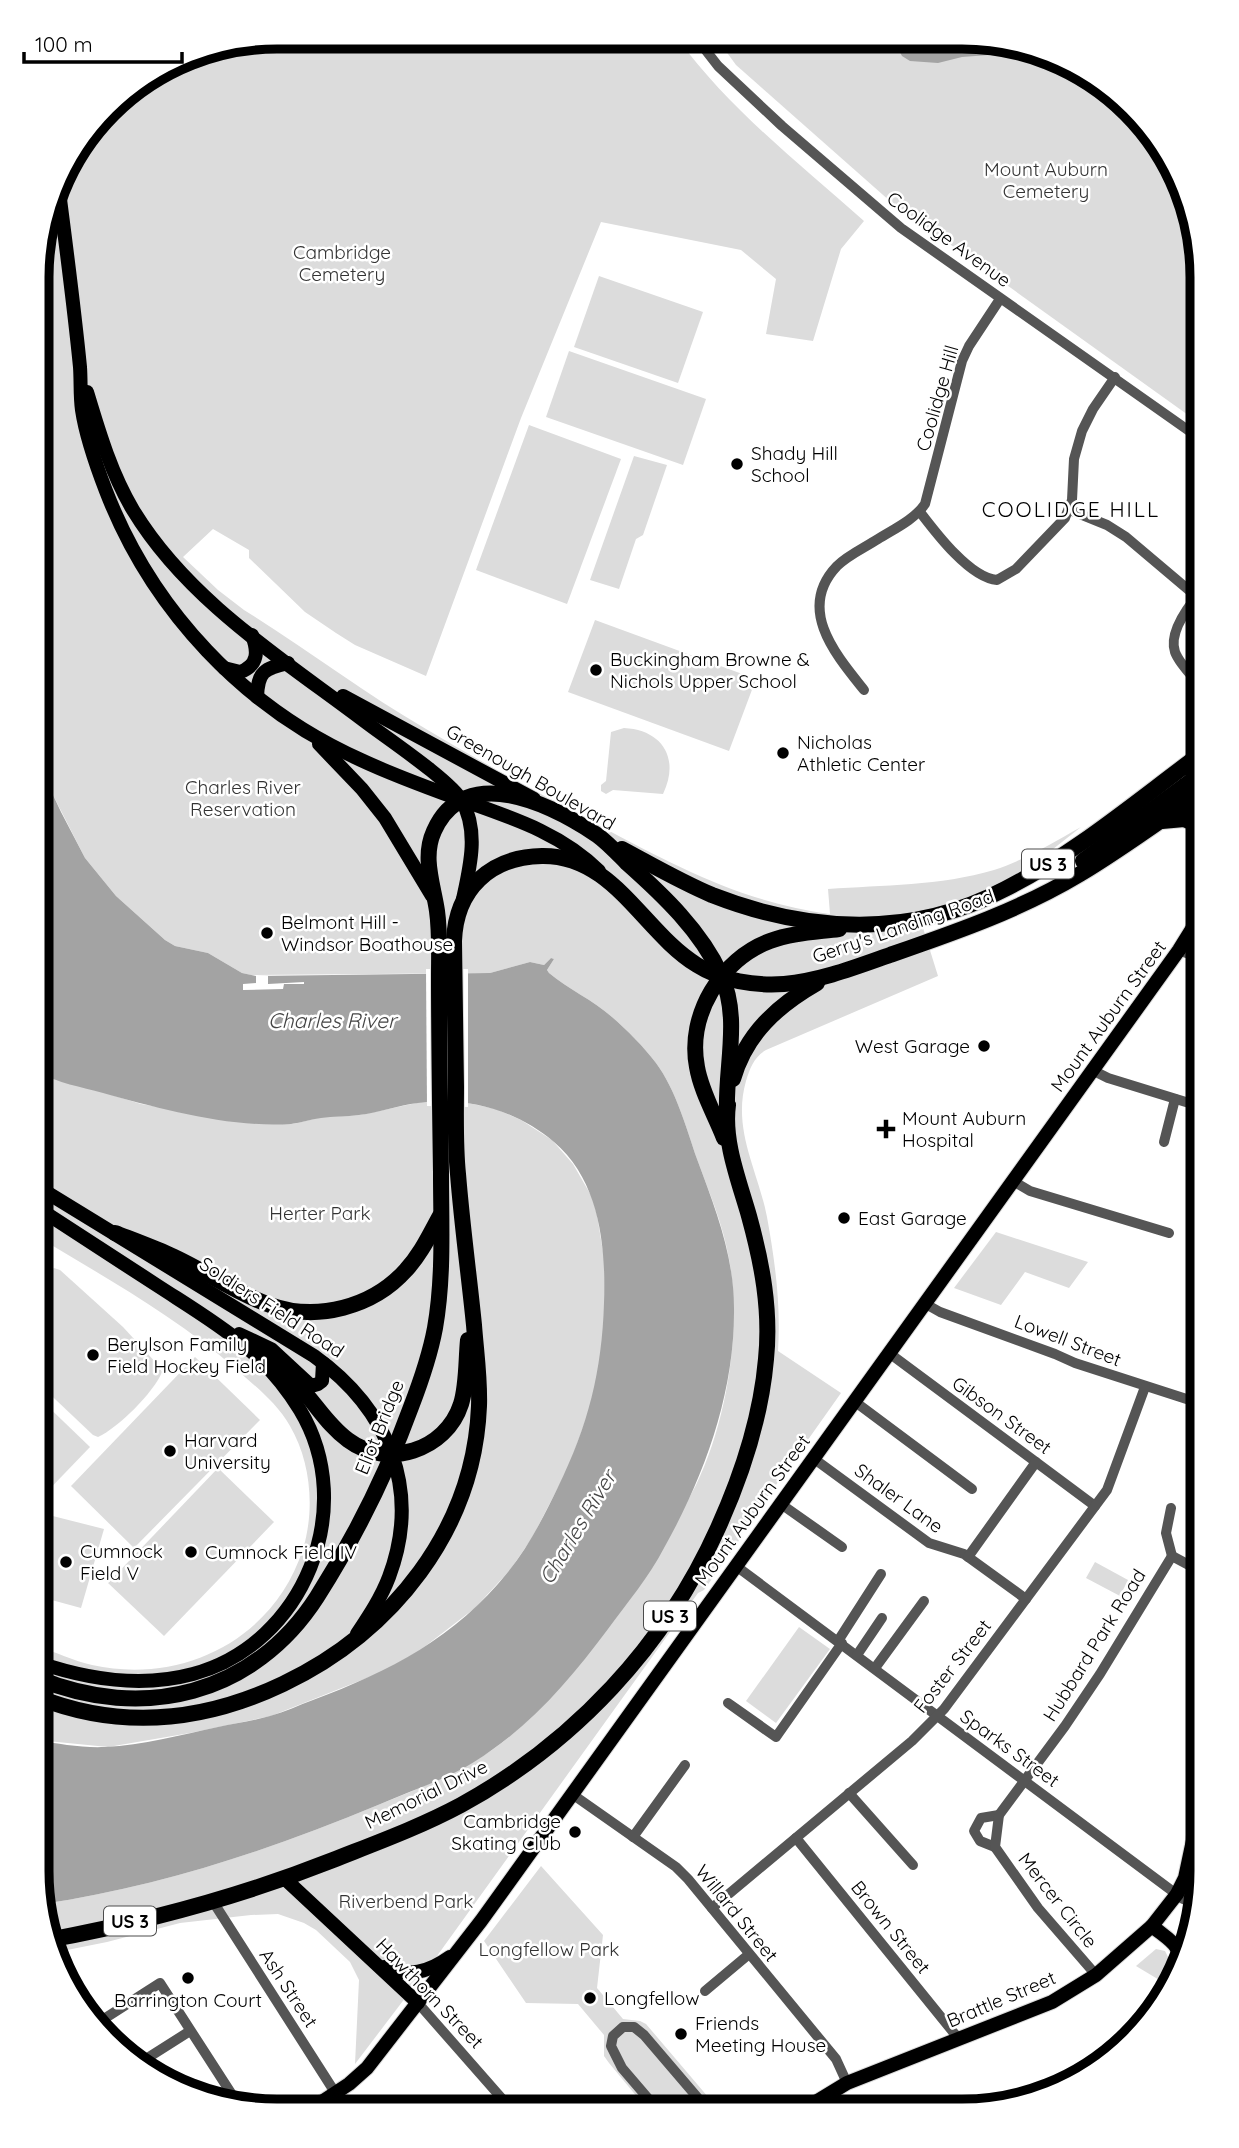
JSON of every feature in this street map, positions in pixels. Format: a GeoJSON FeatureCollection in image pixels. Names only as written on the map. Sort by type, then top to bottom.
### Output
{"type":"FeatureCollection","features":[{"type":"Feature","properties":{"kind":"highway","name":"Gerry's Landing Road"},"geometry":{"type":"LineString","coordinates":[[598,836],[689,884],[748,907],[793,918],[873,925],[902,923],[929,918],[973,904],[1008,888],[1065,853],[1190,762]]}},
{"type":"Feature","properties":{"kind":"highway"},"geometry":{"type":"LineString","coordinates":[[1012,910],[1063,876],[1190,782]]}},
{"type":"Feature","properties":{"kind":"highway"},"geometry":{"type":"LineString","coordinates":[[446,941],[428,865],[430,842],[443,815],[461,800],[477,794],[499,793],[527,800],[559,815]]}},
{"type":"Feature","properties":{"kind":"highway","name":"Gerry's Landing Road"},"geometry":{"type":"LineString","coordinates":[[461,904],[475,884],[491,870],[507,862],[533,856],[580,862],[601,874],[677,951],[697,966],[722,976],[754,983],[782,984],[841,972],[976,926],[1012,910],[1088,870],[1190,800]]}},
{"type":"Feature","properties":{"kind":"highway","name":"Greenough Boulevard"},"geometry":{"type":"LineString","coordinates":[[559,815],[598,836],[676,910],[706,949],[722,976],[731,1018],[726,1079],[727,1113]]}},
{"type":"Feature","properties":{"kind":"highway"},"geometry":{"type":"LineString","coordinates":[[1156,823],[1180,818],[1190,821]]}},
{"type":"Feature","properties":{"kind":"highway","name":"Eliot Bridge"},"geometry":{"type":"LineString","coordinates":[[49,1682],[93,1695],[158,1697],[193,1692],[211,1686],[253,1665],[282,1642],[312,1605],[359,1524],[392,1454],[416,1394],[435,1329],[448,1135],[446,941],[461,904]]}},
{"type":"Feature","properties":{"kind":"highway","name":"US 3"},"geometry":{"type":"LineString","coordinates":[[734,1164],[699,1076],[696,1054],[701,1015],[722,976],[743,955],[769,941],[873,925]]}},
{"type":"Feature","properties":{"kind":"highway","name":"US 3"},"geometry":{"type":"LineString","coordinates":[[734,1164],[727,1113],[736,1069],[744,1050],[761,1026],[794,997],[841,972]]}},
{"type":"Feature","properties":{"kind":"highway","name":"Eliot Bridge"},"geometry":{"type":"LineString","coordinates":[[350,1644],[387,1612],[423,1569],[445,1534],[462,1496],[473,1453],[478,1415],[478,1376],[458,1177],[448,1135]]}},
{"type":"Feature","properties":{"kind":"highway","name":"Memorial Drive"},"geometry":{"type":"LineString","coordinates":[[59,1937],[212,1900],[284,1878],[440,1815],[521,1768],[566,1732],[614,1686],[651,1642],[683,1595],[710,1546],[736,1485],[753,1431],[764,1374],[768,1326],[766,1296],[760,1262],[734,1164]]}},
{"type":"Feature","properties":{"kind":"highway"},"geometry":{"type":"LineString","coordinates":[[115,1233],[169,1254],[270,1305],[290,1310],[319,1312],[352,1306],[391,1284],[415,1259],[441,1214]]}},
{"type":"Feature","properties":{"kind":"highway"},"geometry":{"type":"LineString","coordinates":[[251,1349],[293,1381],[347,1439],[367,1451],[392,1454],[413,1451],[431,1443],[446,1431],[457,1414],[463,1396],[472,1306]]}},
{"type":"Feature","properties":{"kind":"highway","name":"Soldiers Field Road"},"geometry":{"type":"LineString","coordinates":[[49,1701],[105,1716],[145,1719],[192,1714],[240,1702],[277,1687],[350,1644]]}},
{"type":"Feature","properties":{"kind":"main road","name":"Greenough Boulevard"},"geometry":{"type":"LineString","coordinates":[[61,206],[80,370],[82,409],[98,469],[119,522],[144,569],[198,642],[257,697],[309,733],[361,760],[517,819],[563,842],[590,862],[617,889]]}},
{"type":"Feature","properties":{"kind":"main road","name":"Greenough Boulevard"},"geometry":{"type":"LineString","coordinates":[[80,370],[108,457],[138,517],[154,541],[189,582],[252,635],[419,763],[461,800]]}},
{"type":"Feature","properties":{"kind":"main road"},"geometry":{"type":"LineString","coordinates":[[222,667],[240,672],[252,665],[257,653],[252,635]]}},
{"type":"Feature","properties":{"kind":"main road"},"geometry":{"type":"LineString","coordinates":[[257,697],[258,680],[262,674],[268,668],[288,663]]}},
{"type":"Feature","properties":{"kind":"main road","name":"Greenough Boulevard"},"geometry":{"type":"LineString","coordinates":[[306,677],[509,784],[559,815]]}},
{"type":"Feature","properties":{"kind":"main road","name":"Greenough Boulevard"},"geometry":{"type":"LineString","coordinates":[[309,733],[353,778],[380,811],[435,902]]}},
{"type":"Feature","properties":{"kind":"main road"},"geometry":{"type":"LineString","coordinates":[[461,800],[469,822],[472,848],[471,866],[461,904]]}},
{"type":"Feature","properties":{"kind":"main road","name":"Mount Auburn Street"},"geometry":{"type":"LineString","coordinates":[[335,2099],[367,2068],[459,1950],[1190,932]]}},
{"type":"Feature","properties":{"kind":"main road","name":"Soldiers Field Road"},"geometry":{"type":"LineString","coordinates":[[49,1193],[323,1363],[344,1379],[366,1404],[384,1431],[392,1454],[400,1508],[397,1551],[382,1593],[350,1644]]}},
{"type":"Feature","properties":{"kind":"main road"},"geometry":{"type":"LineString","coordinates":[[49,1215],[228,1330],[272,1371],[297,1405],[310,1430],[321,1468],[324,1508],[320,1538],[309,1574],[293,1602],[253,1644],[217,1665],[184,1676],[112,1680],[75,1674],[49,1666]]}},
{"type":"Feature","properties":{"kind":"main road"},"geometry":{"type":"LineString","coordinates":[[228,1330],[265,1345],[311,1386],[322,1381],[323,1363]]}},
{"type":"Feature","properties":{"kind":"main road","name":"Brattle Street"},"geometry":{"type":"LineString","coordinates":[[820,2099],[847,2082],[1052,2002],[1096,1975],[1152,1926],[1177,1894],[1185,1878],[1190,1854]]}},
{"type":"Feature","properties":{"kind":"main road","name":"Hawthorn Street"},"geometry":{"type":"LineString","coordinates":[[284,1878],[418,2003]]}},
{"type":"Feature","properties":{"kind":"main road"},"geometry":{"type":"LineString","coordinates":[[1152,1926],[1176,1948]]}},
{"type":"Feature","properties":{"kind":"main road"},"geometry":{"type":"LineString","coordinates":[[373,1960],[393,1970],[418,1973],[438,1965],[459,1950]]}},
{"type":"Feature","properties":{"kind":"street","name":"Coolidge Avenue"},"geometry":{"type":"LineString","coordinates":[[706,49],[731,78],[827,167],[919,243],[1190,431]]}},
{"type":"Feature","properties":{"kind":"street","name":"Coolidge Hill"},"geometry":{"type":"LineString","coordinates":[[920,512],[928,497],[962,361],[1000,299]]}},
{"type":"Feature","properties":{"kind":"street"},"geometry":{"type":"LineString","coordinates":[[864,690],[846,668],[826,635],[820,618],[822,591],[831,573],[846,559],[920,512],[976,573],[997,580],[1016,569],[1059,527],[1070,510],[1074,459],[1082,431],[1115,377]]}},
{"type":"Feature","properties":{"kind":"street"},"geometry":{"type":"LineString","coordinates":[[1070,510],[1107,525],[1126,537],[1190,587]]}},
{"type":"Feature","properties":{"kind":"street"},"geometry":{"type":"LineString","coordinates":[[1190,609],[1178,629],[1174,645],[1178,657],[1190,673]]}},
{"type":"Feature","properties":{"kind":"street"},"geometry":{"type":"LineString","coordinates":[[1179,950],[1190,954]]}},
{"type":"Feature","properties":{"kind":"street"},"geometry":{"type":"LineString","coordinates":[[1092,1070],[1108,1078],[1190,1103]]}},
{"type":"Feature","properties":{"kind":"street"},"geometry":{"type":"LineString","coordinates":[[1164,1142],[1175,1099]]}},
{"type":"Feature","properties":{"kind":"street"},"geometry":{"type":"LineString","coordinates":[[1013,1181],[1030,1191],[1169,1233]]}},
{"type":"Feature","properties":{"kind":"street","name":"Lowell Street"},"geometry":{"type":"LineString","coordinates":[[924,1303],[940,1312],[1075,1363],[1190,1400]]}},
{"type":"Feature","properties":{"kind":"street","name":"Gibson Street"},"geometry":{"type":"LineString","coordinates":[[888,1353],[1095,1506]]}},
{"type":"Feature","properties":{"kind":"street","name":"Foster Street"},"geometry":{"type":"LineString","coordinates":[[712,1908],[938,1716],[1111,1481],[1145,1387]]}},
{"type":"Feature","properties":{"kind":"street"},"geometry":{"type":"LineString","coordinates":[[854,1401],[972,1489]]}},
{"type":"Feature","properties":{"kind":"street","name":"Shaler Lane"},"geometry":{"type":"LineString","coordinates":[[813,1458],[929,1544],[968,1557],[1026,1599]]}},
{"type":"Feature","properties":{"kind":"street"},"geometry":{"type":"LineString","coordinates":[[968,1557],[1037,1462]]}},
{"type":"Feature","properties":{"kind":"street"},"geometry":{"type":"LineString","coordinates":[[781,1504],[842,1547]]}},
{"type":"Feature","properties":{"kind":"street"},"geometry":{"type":"LineString","coordinates":[[1171,1508],[1166,1533],[1172,1556],[1190,1566]]}},
{"type":"Feature","properties":{"kind":"street","name":"Hubbard Park Road"},"geometry":{"type":"LineString","coordinates":[[1024,1780],[1065,1727],[1172,1556]]}},
{"type":"Feature","properties":{"kind":"street","name":"Sparks Street"},"geometry":{"type":"LineString","coordinates":[[736,1566],[1188,1900]]}},
{"type":"Feature","properties":{"kind":"street"},"geometry":{"type":"LineString","coordinates":[[728,1703],[776,1737],[840,1642],[881,1574]]}},
{"type":"Feature","properties":{"kind":"street"},"geometry":{"type":"LineString","coordinates":[[875,1668],[924,1601]]}},
{"type":"Feature","properties":{"kind":"street"},"geometry":{"type":"LineString","coordinates":[[857,1654],[882,1618]]}},
{"type":"Feature","properties":{"kind":"street"},"geometry":{"type":"LineString","coordinates":[[633,1836],[685,1766]]}},
{"type":"Feature","properties":{"kind":"street","name":"Mercer Circle"},"geometry":{"type":"LineString","coordinates":[[995,1847],[999,1815],[1024,1780]]}},
{"type":"Feature","properties":{"kind":"street"},"geometry":{"type":"LineString","coordinates":[[849,1793],[913,1865]]}},
{"type":"Feature","properties":{"kind":"street","name":"Willard Street"},"geometry":{"type":"LineString","coordinates":[[572,1794],[680,1871],[836,2059],[847,2082]]}},
{"type":"Feature","properties":{"kind":"street","name":"Mercer Circle"},"geometry":{"type":"LineString","coordinates":[[999,1815],[981,1818],[974,1831],[980,1841],[995,1847],[1038,1908],[1096,1975]]}},
{"type":"Feature","properties":{"kind":"street","name":"Brown Street"},"geometry":{"type":"LineString","coordinates":[[796,1838],[958,2038]]}},
{"type":"Feature","properties":{"kind":"street","name":"Ash Street"},"geometry":{"type":"LineString","coordinates":[[212,1900],[333,2099]]}},
{"type":"Feature","properties":{"kind":"street"},"geometry":{"type":"LineString","coordinates":[[705,1991],[748,1955]]}},
{"type":"Feature","properties":{"kind":"street"},"geometry":{"type":"LineString","coordinates":[[105,2020],[159,1983],[231,2094]]}},
{"type":"Feature","properties":{"kind":"street","name":"Hawthorn Street"},"geometry":{"type":"LineString","coordinates":[[418,2003],[502,2099]]}},
{"type":"Feature","properties":{"kind":"street"},"geometry":{"type":"LineString","coordinates":[[649,2099],[622,2068],[611,2046],[613,2036],[623,2028],[634,2027],[644,2035],[699,2099]]}},
{"type":"Feature","properties":{"kind":"street"},"geometry":{"type":"LineString","coordinates":[[147,2058],[190,2031]]}},
{"type":"Feature","properties":{"kind":"green space"},"geometry":{"type":"Polygon","coordinates":[[[277,49],[686,49],[742,112],[864,221],[841,249],[813,341],[766,334],[776,279],[741,250],[601,222],[521,418],[426,676],[355,645],[305,612],[249,558],[249,550],[213,529],[183,557],[244,610],[380,701],[447,742],[655,855],[710,880],[767,901],[830,914],[828,889],[911,884],[974,875],[1017,861],[1081,827],[1029,868],[995,888],[919,915],[938,976],[766,1050],[753,1063],[746,1081],[742,1116],[773,1250],[778,1300],[778,1351],[841,1393],[704,1590],[698,1593],[437,1956],[355,2064],[359,1980],[350,1962],[316,1930],[304,1923],[278,1914],[180,1923],[64,1951],[51,1902],[171,1877],[296,1837],[451,1774],[492,1750],[534,1715],[570,1675],[602,1632],[673,1524],[707,1460],[723,1404],[732,1344],[733,1286],[726,1246],[680,1109],[663,1074],[624,1027],[549,973],[547,970],[554,959],[551,958],[544,965],[530,962],[490,973],[242,973],[208,953],[175,946],[165,940],[116,896],[85,858],[53,795],[53,778],[49,769],[51,247],[61,204],[73,176],[96,138],[116,116],[150,87],[190,66],[233,53],[277,49]]]}},
{"type":"Feature","properties":{"kind":"green space","name":"Mount Auburn Cemetery"},"geometry":{"type":"Polygon","coordinates":[[[724,49],[962,49],[1006,53],[1035,61],[1089,87],[1133,127],[1152,150],[1178,204],[1190,262],[1190,416],[891,202],[736,65],[724,49]]]}},
{"type":"Feature","properties":{"kind":"green space"},"geometry":{"type":"Polygon","coordinates":[[[599,276],[703,312],[678,383],[574,347],[599,276]]]}},
{"type":"Feature","properties":{"kind":"green space"},"geometry":{"type":"Polygon","coordinates":[[[569,351],[706,399],[683,465],[546,417],[569,351]]]}},
{"type":"Feature","properties":{"kind":"green space"},"geometry":{"type":"Polygon","coordinates":[[[529,425],[621,459],[567,604],[476,570],[529,425]]]}},
{"type":"Feature","properties":{"kind":"green space"},"geometry":{"type":"Polygon","coordinates":[[[634,456],[667,465],[643,535],[636,539],[619,589],[590,580],[634,456]]]}},
{"type":"Feature","properties":{"kind":"green space"},"geometry":{"type":"Polygon","coordinates":[[[595,620],[756,679],[729,751],[568,692],[595,620]]]}},
{"type":"Feature","properties":{"kind":"green space"},"geometry":{"type":"Polygon","coordinates":[[[624,728],[649,734],[664,749],[670,769],[663,794],[613,790],[606,794],[601,791],[601,785],[606,781],[611,732],[624,728]]]}},
{"type":"Feature","properties":{"kind":"green space","name":"Herter Park"},"geometry":{"type":"Polygon","coordinates":[[[49,1075],[141,1104],[241,1121],[293,1124],[322,1117],[360,1115],[421,1102],[468,1103],[496,1109],[521,1120],[552,1140],[573,1164],[592,1197],[604,1258],[603,1346],[600,1369],[588,1414],[569,1466],[532,1538],[510,1570],[475,1608],[419,1651],[382,1672],[271,1716],[108,1747],[49,1741],[49,1650],[92,1665],[126,1669],[159,1668],[191,1661],[221,1648],[247,1631],[271,1608],[289,1581],[307,1534],[310,1502],[307,1470],[297,1440],[284,1417],[265,1395],[213,1350],[114,1283],[49,1244],[49,1075]]]}},
{"type":"Feature","properties":{"kind":"green space"},"geometry":{"type":"Polygon","coordinates":[[[996,1232],[1088,1262],[1069,1288],[1025,1272],[1001,1305],[954,1288],[996,1232]]]}},
{"type":"Feature","properties":{"kind":"green space","name":"Berylson Family Field Hockey Field"},"geometry":{"type":"Polygon","coordinates":[[[54,1268],[60,1270],[123,1327],[162,1372],[134,1409],[98,1437],[49,1393],[49,1271],[54,1268]]]}},
{"type":"Feature","properties":{"kind":"green space"},"geometry":{"type":"Polygon","coordinates":[[[195,1357],[260,1420],[134,1548],[71,1486],[195,1357]]]}},
{"type":"Feature","properties":{"kind":"green space"},"geometry":{"type":"Polygon","coordinates":[[[49,1408],[90,1447],[49,1490],[49,1408]]]}},
{"type":"Feature","properties":{"kind":"green space","name":"Cumnock Field IV"},"geometry":{"type":"Polygon","coordinates":[[[218,1468],[274,1522],[164,1636],[108,1583],[218,1468]]]}},
{"type":"Feature","properties":{"kind":"green space","name":"Cumnock Field V"},"geometry":{"type":"Polygon","coordinates":[[[49,1515],[104,1529],[81,1608],[49,1599],[49,1515]]]}},
{"type":"Feature","properties":{"kind":"green space"},"geometry":{"type":"Polygon","coordinates":[[[1095,1562],[1128,1580],[1120,1596],[1086,1578],[1095,1562]]]}},
{"type":"Feature","properties":{"kind":"green space"},"geometry":{"type":"Polygon","coordinates":[[[799,1627],[830,1649],[776,1723],[746,1701],[799,1627]]]}},
{"type":"Feature","properties":{"kind":"green space","name":"Longfellow Park"},"geometry":{"type":"Polygon","coordinates":[[[541,1866],[603,1935],[597,1988],[623,2019],[646,2024],[710,2099],[639,2099],[604,2056],[604,2035],[578,2004],[526,2003],[484,1941],[541,1866]]]}},
{"type":"Feature","properties":{"kind":"green space"},"geometry":{"type":"Polygon","coordinates":[[[1156,1949],[1165,1951],[1169,1959],[1161,1981],[1136,1966],[1156,1949]]]}},
{"type":"Feature","properties":{"kind":"water"},"geometry":{"type":"Polygon","coordinates":[[[898,49],[962,49],[1008,54],[962,57],[938,63],[910,61],[902,56],[898,49]]]}},
{"type":"Feature","properties":{"kind":"water","name":"Charles River"},"geometry":{"type":"Polygon","coordinates":[[[49,769],[53,778],[53,795],[85,858],[116,896],[165,940],[175,946],[208,953],[242,973],[256,976],[490,973],[530,962],[544,965],[551,958],[554,959],[547,970],[549,973],[624,1027],[651,1057],[669,1085],[717,1214],[731,1269],[734,1308],[733,1339],[723,1402],[704,1462],[679,1520],[652,1569],[594,1648],[547,1702],[513,1734],[474,1762],[427,1785],[255,1852],[128,1888],[51,1902],[49,1742],[79,1746],[119,1746],[276,1714],[368,1677],[420,1650],[466,1616],[488,1595],[516,1562],[542,1520],[578,1442],[592,1398],[600,1352],[604,1282],[604,1260],[597,1216],[582,1176],[554,1142],[524,1121],[507,1114],[473,1104],[436,1101],[291,1124],[244,1123],[148,1105],[49,1077],[49,769]]]}},
{"type":"Feature","properties":{"kind":"pier"},"geometry":{"type":"Polygon","coordinates":[[[426,969],[468,969],[468,1107],[427,1106],[426,969]]]}},
{"type":"Feature","properties":{"kind":"pier"},"geometry":{"type":"Polygon","coordinates":[[[256,976],[268,976],[268,984],[304,982],[304,984],[284,984],[283,989],[243,990],[243,984],[256,983],[256,976]]]}},
{"type":"Feature","properties":{"kind":"place","name":"Shady Hill School"},"geometry":{"type":"Point","coordinates":[737,464]}},
{"type":"Feature","properties":{"kind":"place","name":"Buckingham Browne & Nichols Upper School"},"geometry":{"type":"Point","coordinates":[596,670]}},
{"type":"Feature","properties":{"kind":"place","name":"Nicholas Athletic Center"},"geometry":{"type":"Point","coordinates":[783,753]}},
{"type":"Feature","properties":{"kind":"place","name":"Belmont Hill - Windsor Boathouse"},"geometry":{"type":"Point","coordinates":[267,933]}},
{"type":"Feature","properties":{"kind":"place","name":"West Garage"},"geometry":{"type":"Point","coordinates":[984,1046]}},
{"type":"Feature","properties":{"kind":"place","name":"Mount Auburn Hospital"},"geometry":{"type":"Point","coordinates":[886,1129]}},
{"type":"Feature","properties":{"kind":"place","name":"East Garage"},"geometry":{"type":"Point","coordinates":[844,1218]}},
{"type":"Feature","properties":{"kind":"place","name":"Berylson Family Field Hockey Field"},"geometry":{"type":"Point","coordinates":[93,1355]}},
{"type":"Feature","properties":{"kind":"place","name":"Harvard University"},"geometry":{"type":"Point","coordinates":[170,1451]}},
{"type":"Feature","properties":{"kind":"place","name":"Cumnock Field IV"},"geometry":{"type":"Point","coordinates":[191,1552]}},
{"type":"Feature","properties":{"kind":"place","name":"Cumnock Field V"},"geometry":{"type":"Point","coordinates":[66,1562]}},
{"type":"Feature","properties":{"kind":"place","name":"Cambridge Skating Club"},"geometry":{"type":"Point","coordinates":[575,1832]}},
{"type":"Feature","properties":{"kind":"place","name":"Barrington Court"},"geometry":{"type":"Point","coordinates":[188,1978]}},
{"type":"Feature","properties":{"kind":"place","name":"Longfellow"},"geometry":{"type":"Point","coordinates":[590,1998]}},
{"type":"Feature","properties":{"kind":"place","name":"Friends Meeting House"},"geometry":{"type":"Point","coordinates":[681,2034]}},
{"type":"Feature","properties":{"kind":"district","name":"COOLIDGE HILL"},"geometry":{"type":"Point","coordinates":[1071,509]}},
{"type":"Feature","properties":{"kind":"park label","name":"Cambridge Cemetery"},"geometry":{"type":"Point","coordinates":[342,263]}},
{"type":"Feature","properties":{"kind":"park label","name":"Charles River Reservation"},"geometry":{"type":"Point","coordinates":[243,798]}},
{"type":"Feature","properties":{"kind":"park label","name":"Riverbend Park"},"geometry":{"type":"Point","coordinates":[406,1901]}}]}
